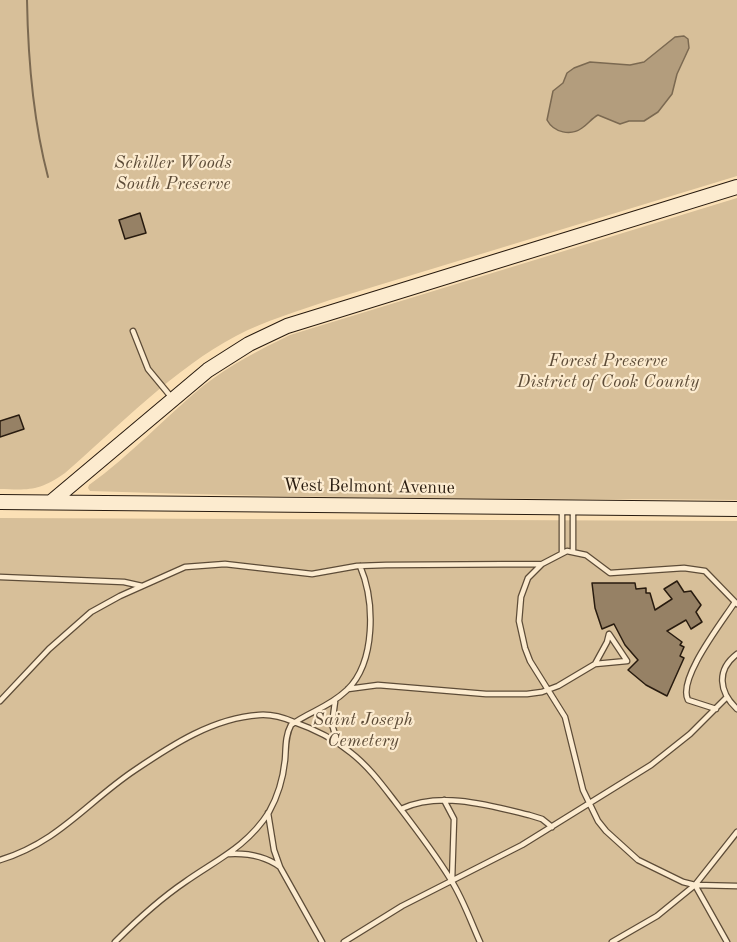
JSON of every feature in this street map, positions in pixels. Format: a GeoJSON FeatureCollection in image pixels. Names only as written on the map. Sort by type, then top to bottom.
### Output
{"type":"FeatureCollection","features":[{"type":"Feature","properties":{"kind":"main road"},"geometry":{"type":"LineString","coordinates":[[51,502],[207,370],[287,326],[737,187]]}},
{"type":"Feature","properties":{"kind":"main road","name":"West Belmont Avenue"},"geometry":{"type":"LineString","coordinates":[[0,502],[737,509]]}},
{"type":"Feature","properties":{"kind":"lane"},"geometry":{"type":"LineString","coordinates":[[133,331],[148,369],[172,398]]}},
{"type":"Feature","properties":{"kind":"lane"},"geometry":{"type":"LineString","coordinates":[[567,507],[573,551]]}},
{"type":"Feature","properties":{"kind":"lane"},"geometry":{"type":"LineString","coordinates":[[562,552],[567,507]]}},
{"type":"Feature","properties":{"kind":"lane"},"geometry":{"type":"LineString","coordinates":[[716,709],[688,700],[686,695],[690,673],[736,603],[705,571],[684,568],[610,573],[586,555],[573,551],[562,552],[542,564],[528,578],[524,585],[519,609],[519,621],[525,648],[530,661],[565,717],[579,776],[589,804],[606,831],[627,852],[659,871],[696,885],[737,886]]}},
{"type":"Feature","properties":{"kind":"lane"},"geometry":{"type":"LineString","coordinates":[[0,700],[49,649],[84,618],[120,596],[185,567],[208,564],[248,566],[312,574],[360,566],[542,564]]}},
{"type":"Feature","properties":{"kind":"lane"},"geometry":{"type":"LineString","coordinates":[[115,942],[184,882],[230,854],[255,831],[268,813],[280,787],[288,730],[295,722],[336,700],[357,677],[363,662],[371,623],[367,583],[360,566]]}},
{"type":"Feature","properties":{"kind":"lane"},"geometry":{"type":"LineString","coordinates":[[0,577],[124,582],[142,586]]}},
{"type":"Feature","properties":{"kind":"lane"},"geometry":{"type":"LineString","coordinates":[[348,689],[378,686],[496,694],[527,694],[549,690],[595,664],[627,661],[609,634],[595,664]]}},
{"type":"Feature","properties":{"kind":"lane"},"geometry":{"type":"LineString","coordinates":[[736,708],[726,698],[723,687],[724,668],[728,661],[737,654]]}},
{"type":"Feature","properties":{"kind":"lane"},"geometry":{"type":"LineString","coordinates":[[344,942],[402,906],[497,859],[589,804],[671,751],[726,698]]}},
{"type":"Feature","properties":{"kind":"lane"},"geometry":{"type":"LineString","coordinates":[[336,700],[332,724],[337,742]]}},
{"type":"Feature","properties":{"kind":"lane"},"geometry":{"type":"LineString","coordinates":[[0,860],[50,838],[132,772],[170,747],[235,718],[260,715],[280,716],[337,742],[365,765],[401,809],[452,881],[480,942]]}},
{"type":"Feature","properties":{"kind":"lane"},"geometry":{"type":"LineString","coordinates":[[401,809],[421,802],[444,800],[529,814],[542,819],[552,827]]}},
{"type":"Feature","properties":{"kind":"lane"},"geometry":{"type":"LineString","coordinates":[[444,800],[453,819],[452,881]]}},
{"type":"Feature","properties":{"kind":"lane"},"geometry":{"type":"LineString","coordinates":[[268,813],[274,850],[280,867],[322,942]]}},
{"type":"Feature","properties":{"kind":"lane"},"geometry":{"type":"LineString","coordinates":[[612,942],[657,916],[696,885],[737,832]]}},
{"type":"Feature","properties":{"kind":"lane"},"geometry":{"type":"LineString","coordinates":[[230,854],[246,854],[264,858],[280,867]]}},
{"type":"Feature","properties":{"kind":"lane"},"geometry":{"type":"LineString","coordinates":[[696,885],[727,942]]}},
{"type":"Feature","properties":{"kind":"green space","name":"Schiller Woods South Preserve"},"geometry":{"type":"Polygon","coordinates":[[[0,0],[737,0],[737,176],[330,300],[259,325],[236,336],[191,364],[56,479],[34,488],[0,489],[0,0]]]}},
{"type":"Feature","properties":{"kind":"green space","name":"Forest Preserve District of Cook County"},"geometry":{"type":"Polygon","coordinates":[[[737,198],[737,500],[251,496],[90,491],[88,488],[203,386],[245,358],[290,335],[737,198]]]}},
{"type":"Feature","properties":{"kind":"green space","name":"Saint Joseph Cemetery"},"geometry":{"type":"Polygon","coordinates":[[[0,518],[737,521],[737,942],[0,942],[0,518]]]}},
{"type":"Feature","properties":{"kind":"shaded area"},"geometry":{"type":"Polygon","coordinates":[[[684,36],[688,39],[689,48],[677,74],[672,94],[658,112],[644,121],[629,121],[620,124],[598,115],[573,132],[558,130],[547,120],[553,91],[563,83],[567,73],[574,68],[590,62],[630,65],[644,62],[675,37],[684,36]]]}},
{"type":"Feature","properties":{"kind":"building"},"geometry":{"type":"Polygon","coordinates":[[[140,213],[146,233],[125,239],[119,220],[140,213]]]}},
{"type":"Feature","properties":{"kind":"building"},"geometry":{"type":"Polygon","coordinates":[[[19,415],[24,429],[0,437],[0,421],[19,415]]]}},
{"type":"Feature","properties":{"kind":"building"},"geometry":{"type":"Polygon","coordinates":[[[677,581],[684,592],[691,591],[701,605],[696,612],[702,622],[691,629],[686,620],[667,631],[682,642],[680,645],[684,647],[680,656],[684,658],[667,696],[646,685],[628,670],[638,660],[625,645],[614,624],[602,629],[595,608],[592,583],[635,583],[636,589],[646,588],[646,593],[650,593],[655,610],[672,599],[664,589],[677,581]]]}},
{"type":"Feature","properties":{"kind":"waterway"},"geometry":{"type":"LineString","coordinates":[[27,0],[32,90],[48,177]]}}]}
